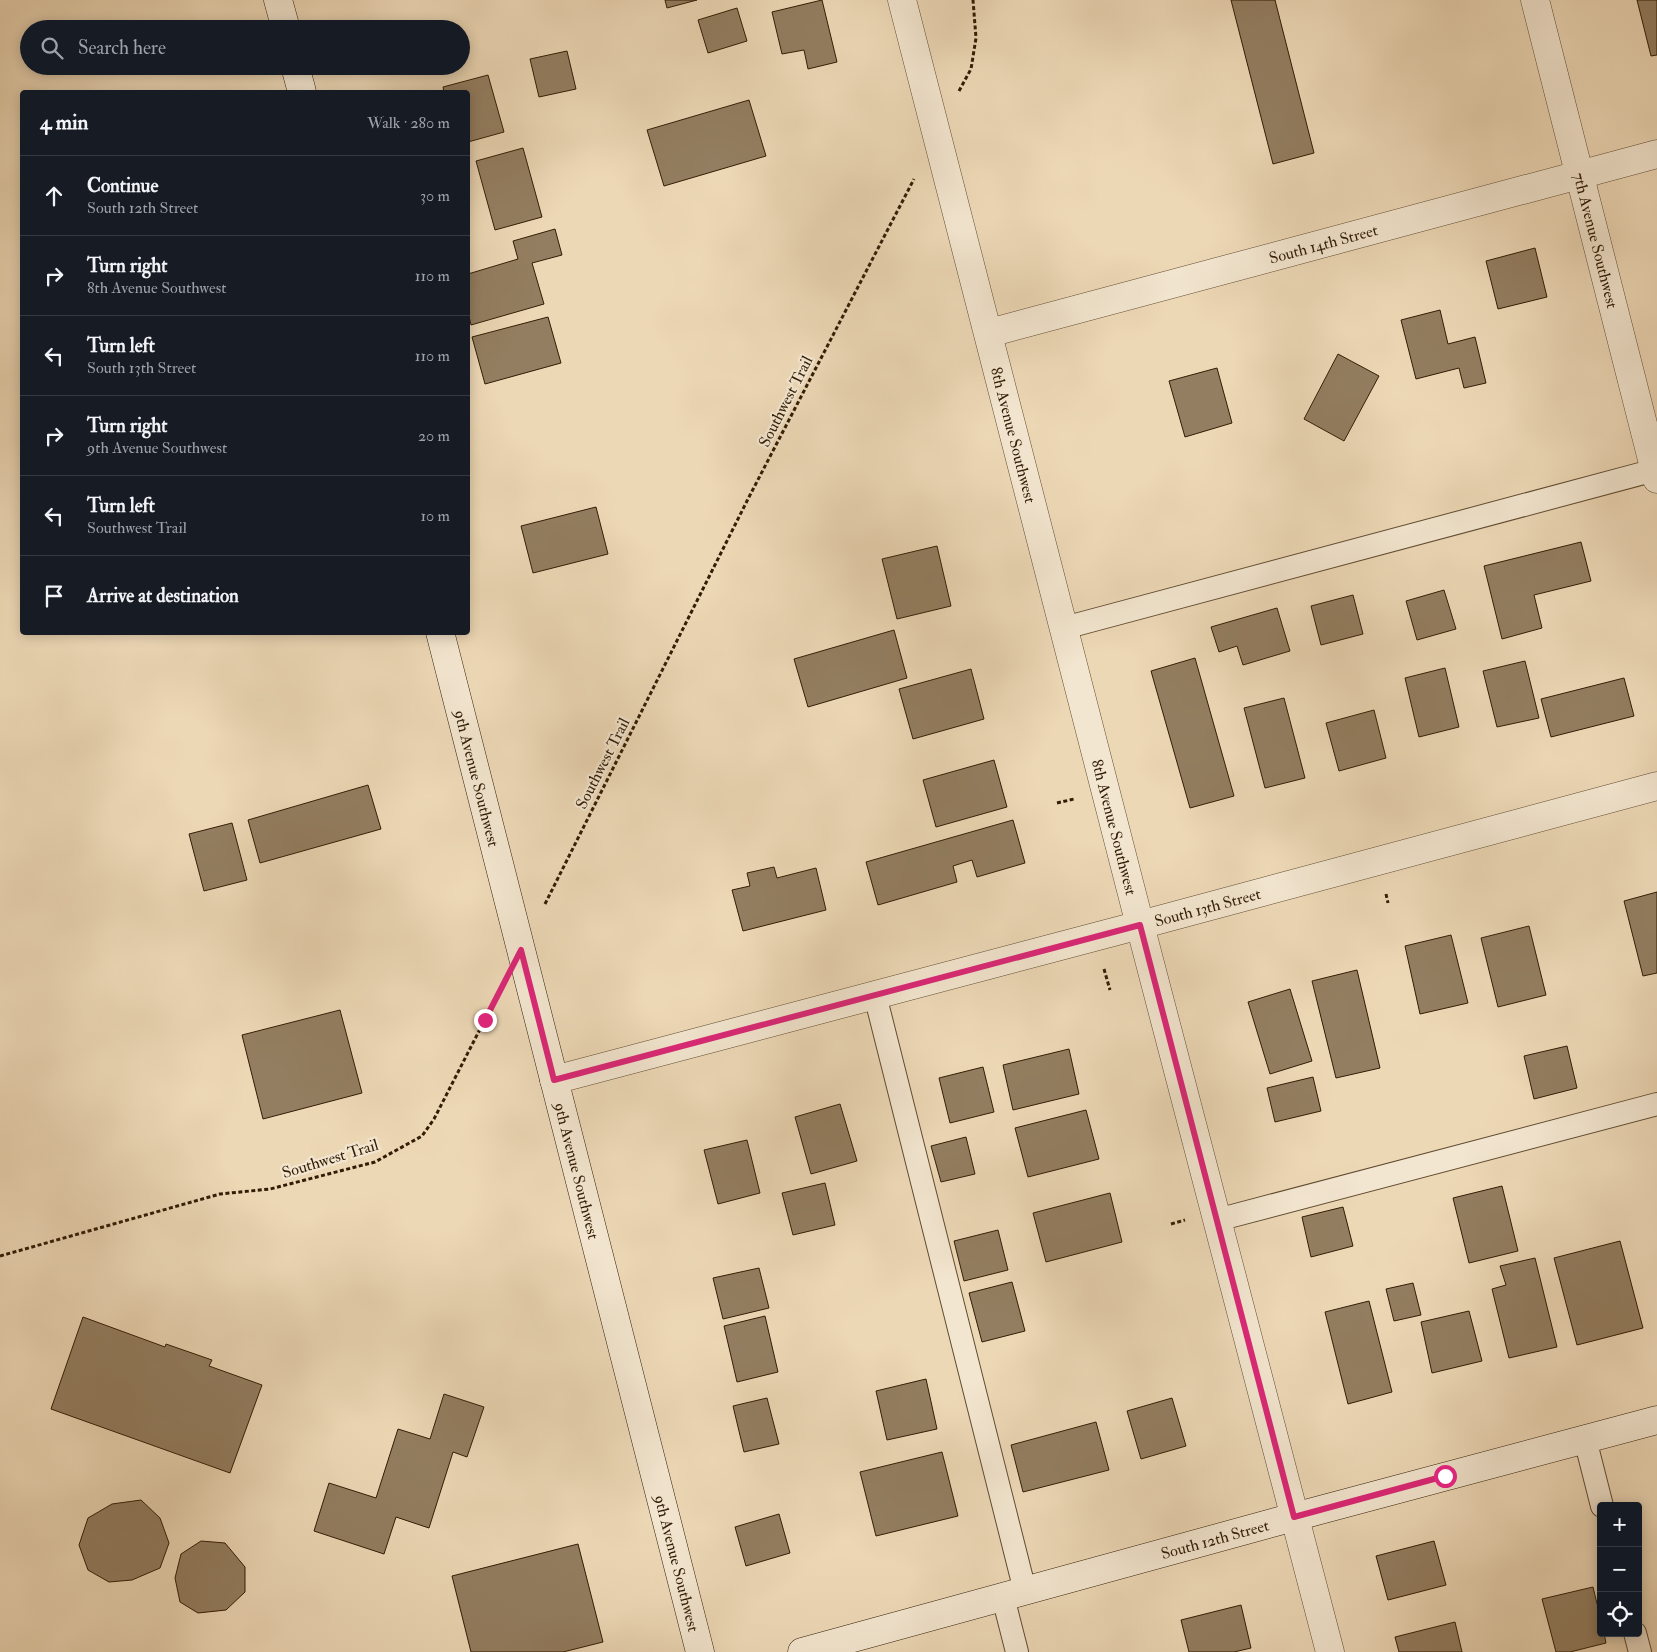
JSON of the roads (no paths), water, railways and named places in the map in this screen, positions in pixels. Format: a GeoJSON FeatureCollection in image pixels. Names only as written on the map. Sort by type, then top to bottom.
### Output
{"type":"FeatureCollection","features":[{"type":"Feature","properties":{"kind":"street"},"geometry":{"type":"LineString","coordinates":[[278,0],[284,20]]}},
{"type":"Feature","properties":{"kind":"street","name":"8th Avenue Southwest"},"geometry":{"type":"LineString","coordinates":[[902,0],[1140,925],[1330,1652]]}},
{"type":"Feature","properties":{"kind":"street","name":"7th Avenue Southwest"},"geometry":{"type":"LineString","coordinates":[[1535,0],[1656,474]]}},
{"type":"Feature","properties":{"kind":"street"},"geometry":{"type":"LineString","coordinates":[[297,75],[301,90]]}},
{"type":"Feature","properties":{"kind":"street","name":"South 14th Street"},"geometry":{"type":"LineString","coordinates":[[989,333],[1657,154]]}},
{"type":"Feature","properties":{"kind":"street","name":"9th Avenue Southwest"},"geometry":{"type":"LineString","coordinates":[[441,635],[700,1652]]}},
{"type":"Feature","properties":{"kind":"street","name":"South 13th Street"},"geometry":{"type":"LineString","coordinates":[[554,1080],[1657,786]]}},
{"type":"Feature","properties":{"kind":"street","name":"South 12th Street"},"geometry":{"type":"LineString","coordinates":[[802,1652],[1657,1420]]}},
{"type":"Feature","properties":{"kind":"lane"},"geometry":{"type":"LineString","coordinates":[[1064,628],[1656,474]]}},
{"type":"Feature","properties":{"kind":"lane"},"geometry":{"type":"LineString","coordinates":[[875,995],[1014,1594],[1017,1652]]}},
{"type":"Feature","properties":{"kind":"lane"},"geometry":{"type":"LineString","coordinates":[[1217,1220],[1657,1104]]}},
{"type":"Feature","properties":{"kind":"lane"},"geometry":{"type":"LineString","coordinates":[[1585,1439],[1601,1502]]}},
{"type":"Feature","properties":{"kind":"lane"},"geometry":{"type":"LineString","coordinates":[[1636,1637],[1640,1652]]}}]}
